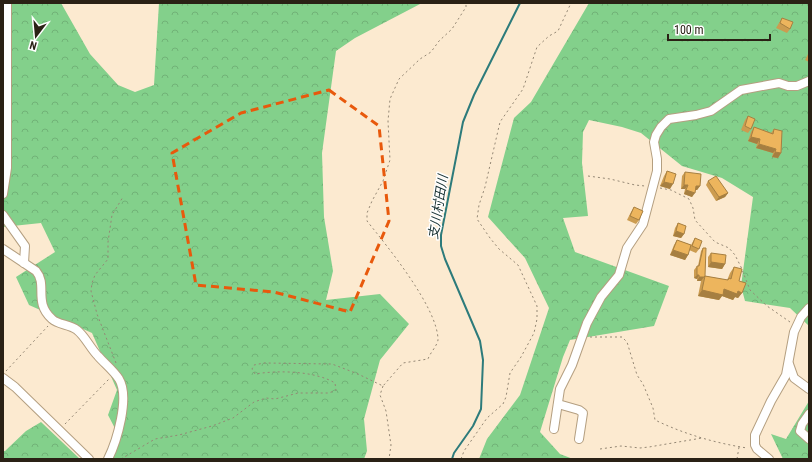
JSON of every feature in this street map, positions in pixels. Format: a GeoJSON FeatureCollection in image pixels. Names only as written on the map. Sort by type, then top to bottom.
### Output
{"type":"FeatureCollection","features":[{"type":"Feature","properties":{"kind":"street"},"geometry":{"type":"LineString","coordinates":[[3,194],[7,168],[7,3]]}},
{"type":"Feature","properties":{"kind":"street"},"geometry":{"type":"LineString","coordinates":[[554,429],[560,389],[572,365],[587,323],[601,297],[619,275],[627,248],[643,224],[657,171],[657,159],[654,142],[661,127],[668,119],[711,111],[741,90],[779,83],[788,86],[797,86],[809,81]]}},
{"type":"Feature","properties":{"kind":"street"},"geometry":{"type":"LineString","coordinates":[[3,215],[25,246],[24,263]]}},
{"type":"Feature","properties":{"kind":"street"},"geometry":{"type":"LineString","coordinates":[[3,249],[38,274],[41,282],[40,298],[44,309],[53,320],[77,329],[97,356],[120,380],[122,411],[116,440],[108,459]]}},
{"type":"Feature","properties":{"kind":"street"},"geometry":{"type":"LineString","coordinates":[[769,459],[756,449],[755,435],[771,401],[786,375],[794,332],[801,317],[809,308]]}},
{"type":"Feature","properties":{"kind":"street"},"geometry":{"type":"LineString","coordinates":[[788,364],[794,378],[809,389]]}},
{"type":"Feature","properties":{"kind":"street"},"geometry":{"type":"LineString","coordinates":[[4,375],[89,459]]}},
{"type":"Feature","properties":{"kind":"street"},"geometry":{"type":"LineString","coordinates":[[558,404],[580,410],[583,413],[579,440]]}},
{"type":"Feature","properties":{"kind":"street"},"geometry":{"type":"LineString","coordinates":[[809,414],[802,424],[800,431],[809,439]]}},
{"type":"Feature","properties":{"kind":"path"},"geometry":{"type":"LineString","coordinates":[[390,459],[391,446],[386,411],[380,395],[383,386],[403,363],[428,359],[438,341],[435,327],[427,306],[401,264],[367,221],[367,214],[383,181],[390,160],[388,121],[390,99],[399,79],[420,59],[431,52],[439,41],[452,29],[466,7],[466,3]]}},
{"type":"Feature","properties":{"kind":"path"},"geometry":{"type":"LineString","coordinates":[[461,459],[464,451],[487,418],[503,404],[506,397],[510,373],[521,357],[534,333],[537,319],[537,306],[518,265],[490,238],[477,219],[479,204],[500,122],[523,89],[537,47],[549,36],[558,31],[572,3]]}},
{"type":"Feature","properties":{"kind":"path"},"geometry":{"type":"LineString","coordinates":[[588,176],[610,179],[634,185],[653,186],[671,190],[689,199],[693,208],[695,220],[715,242],[729,248],[741,267],[750,290],[785,320],[797,326]]}},
{"type":"Feature","properties":{"kind":"path"},"geometry":{"type":"LineString","coordinates":[[60,430],[115,374],[117,367],[91,291],[95,275],[108,259],[108,242],[112,215],[123,197]]}},
{"type":"Feature","properties":{"kind":"path"},"geometry":{"type":"LineString","coordinates":[[4,375],[53,320]]}},
{"type":"Feature","properties":{"kind":"path"},"geometry":{"type":"LineString","coordinates":[[582,338],[622,337],[627,342],[637,375],[643,384],[654,408],[655,420],[717,443],[756,449]]}},
{"type":"Feature","properties":{"kind":"path"},"geometry":{"type":"LineString","coordinates":[[121,459],[155,439],[212,426],[233,418],[254,402],[266,398],[275,399],[298,393],[329,393],[336,390],[335,383],[316,376],[289,372],[268,372],[256,374],[252,369],[254,365],[264,363],[332,364],[383,386]]}},
{"type":"Feature","properties":{"kind":"path"},"geometry":{"type":"LineString","coordinates":[[600,449],[621,446],[644,448],[702,438]]}},
{"type":"Feature","properties":{"kind":"path"},"geometry":{"type":"LineString","coordinates":[[737,459],[739,447]]}},
{"type":"Feature","properties":{"kind":"highlighted area"},"geometry":{"type":"Polygon","coordinates":[[[329,90],[379,126],[389,221],[350,312],[274,292],[196,285],[172,153],[241,113],[329,90]]]}},
{"type":"Feature","properties":{"kind":"green space"},"geometry":{"type":"Polygon","coordinates":[[[3,3],[61,3],[90,54],[118,85],[135,92],[154,85],[159,3],[422,3],[355,38],[336,51],[322,153],[324,217],[333,271],[326,300],[380,294],[409,324],[380,360],[364,419],[367,451],[364,459],[107,459],[120,438],[108,415],[117,390],[92,333],[29,305],[16,277],[55,252],[41,223],[3,227],[3,3]]]}},
{"type":"Feature","properties":{"kind":"green space"},"geometry":{"type":"Polygon","coordinates":[[[589,3],[809,3],[809,326],[790,308],[745,301],[741,286],[753,197],[722,178],[682,166],[641,133],[622,127],[589,120],[583,132],[582,163],[588,216],[563,218],[575,252],[669,286],[654,326],[570,340],[563,357],[540,432],[560,454],[573,459],[479,459],[487,439],[520,395],[549,308],[525,258],[488,217],[514,118],[531,102],[589,3]]]}},
{"type":"Feature","properties":{"kind":"green space"},"geometry":{"type":"Polygon","coordinates":[[[809,401],[809,459],[783,459],[771,434],[786,439],[809,401]]]}},
{"type":"Feature","properties":{"kind":"green space"},"geometry":{"type":"Polygon","coordinates":[[[41,422],[80,459],[3,459],[3,451],[5,451],[26,431],[41,422]]]}},
{"type":"Feature","properties":{"kind":"building"},"geometry":{"type":"Polygon","coordinates":[[[782,18],[793,22],[790,29],[780,23],[782,18]]]}},
{"type":"Feature","properties":{"kind":"building"},"geometry":{"type":"Polygon","coordinates":[[[748,116],[755,119],[751,129],[745,126],[748,116]]]}},
{"type":"Feature","properties":{"kind":"building"},"geometry":{"type":"Polygon","coordinates":[[[754,127],[773,134],[774,129],[782,131],[781,153],[775,152],[776,149],[759,144],[760,139],[751,137],[754,127]]]}},
{"type":"Feature","properties":{"kind":"building"},"geometry":{"type":"Polygon","coordinates":[[[667,171],[676,174],[673,184],[664,182],[667,171]]]}},
{"type":"Feature","properties":{"kind":"building"},"geometry":{"type":"Polygon","coordinates":[[[685,172],[701,174],[700,186],[696,186],[695,193],[686,190],[688,185],[684,185],[685,172]]]}},
{"type":"Feature","properties":{"kind":"building"},"geometry":{"type":"Polygon","coordinates":[[[716,176],[728,193],[719,197],[708,181],[716,176]]]}},
{"type":"Feature","properties":{"kind":"building"},"geometry":{"type":"Polygon","coordinates":[[[634,207],[643,211],[639,220],[630,216],[634,207]]]}},
{"type":"Feature","properties":{"kind":"building"},"geometry":{"type":"Polygon","coordinates":[[[678,223],[686,226],[684,234],[676,231],[678,223]]]}},
{"type":"Feature","properties":{"kind":"building"},"geometry":{"type":"Polygon","coordinates":[[[695,238],[702,241],[699,249],[692,246],[695,238]]]}},
{"type":"Feature","properties":{"kind":"building"},"geometry":{"type":"Polygon","coordinates":[[[677,240],[691,245],[688,255],[673,250],[677,240]]]}},
{"type":"Feature","properties":{"kind":"building"},"geometry":{"type":"Polygon","coordinates":[[[703,248],[706,248],[705,276],[699,277],[699,275],[697,275],[697,266],[699,266],[703,248]]]}},
{"type":"Feature","properties":{"kind":"building"},"geometry":{"type":"Polygon","coordinates":[[[711,253],[726,255],[725,264],[711,262],[711,253]]]}},
{"type":"Feature","properties":{"kind":"building"},"geometry":{"type":"Polygon","coordinates":[[[734,267],[742,269],[739,281],[746,283],[742,293],[738,291],[737,294],[724,289],[723,295],[702,290],[705,276],[728,280],[729,278],[731,279],[734,267]]]}},
{"type":"Feature","properties":{"kind":"waterway","name":"支川村田川"},"geometry":{"type":"LineString","coordinates":[[452,459],[454,453],[473,426],[481,409],[483,360],[480,341],[445,259],[441,246],[441,235],[463,122],[474,95],[520,3]]}}]}
